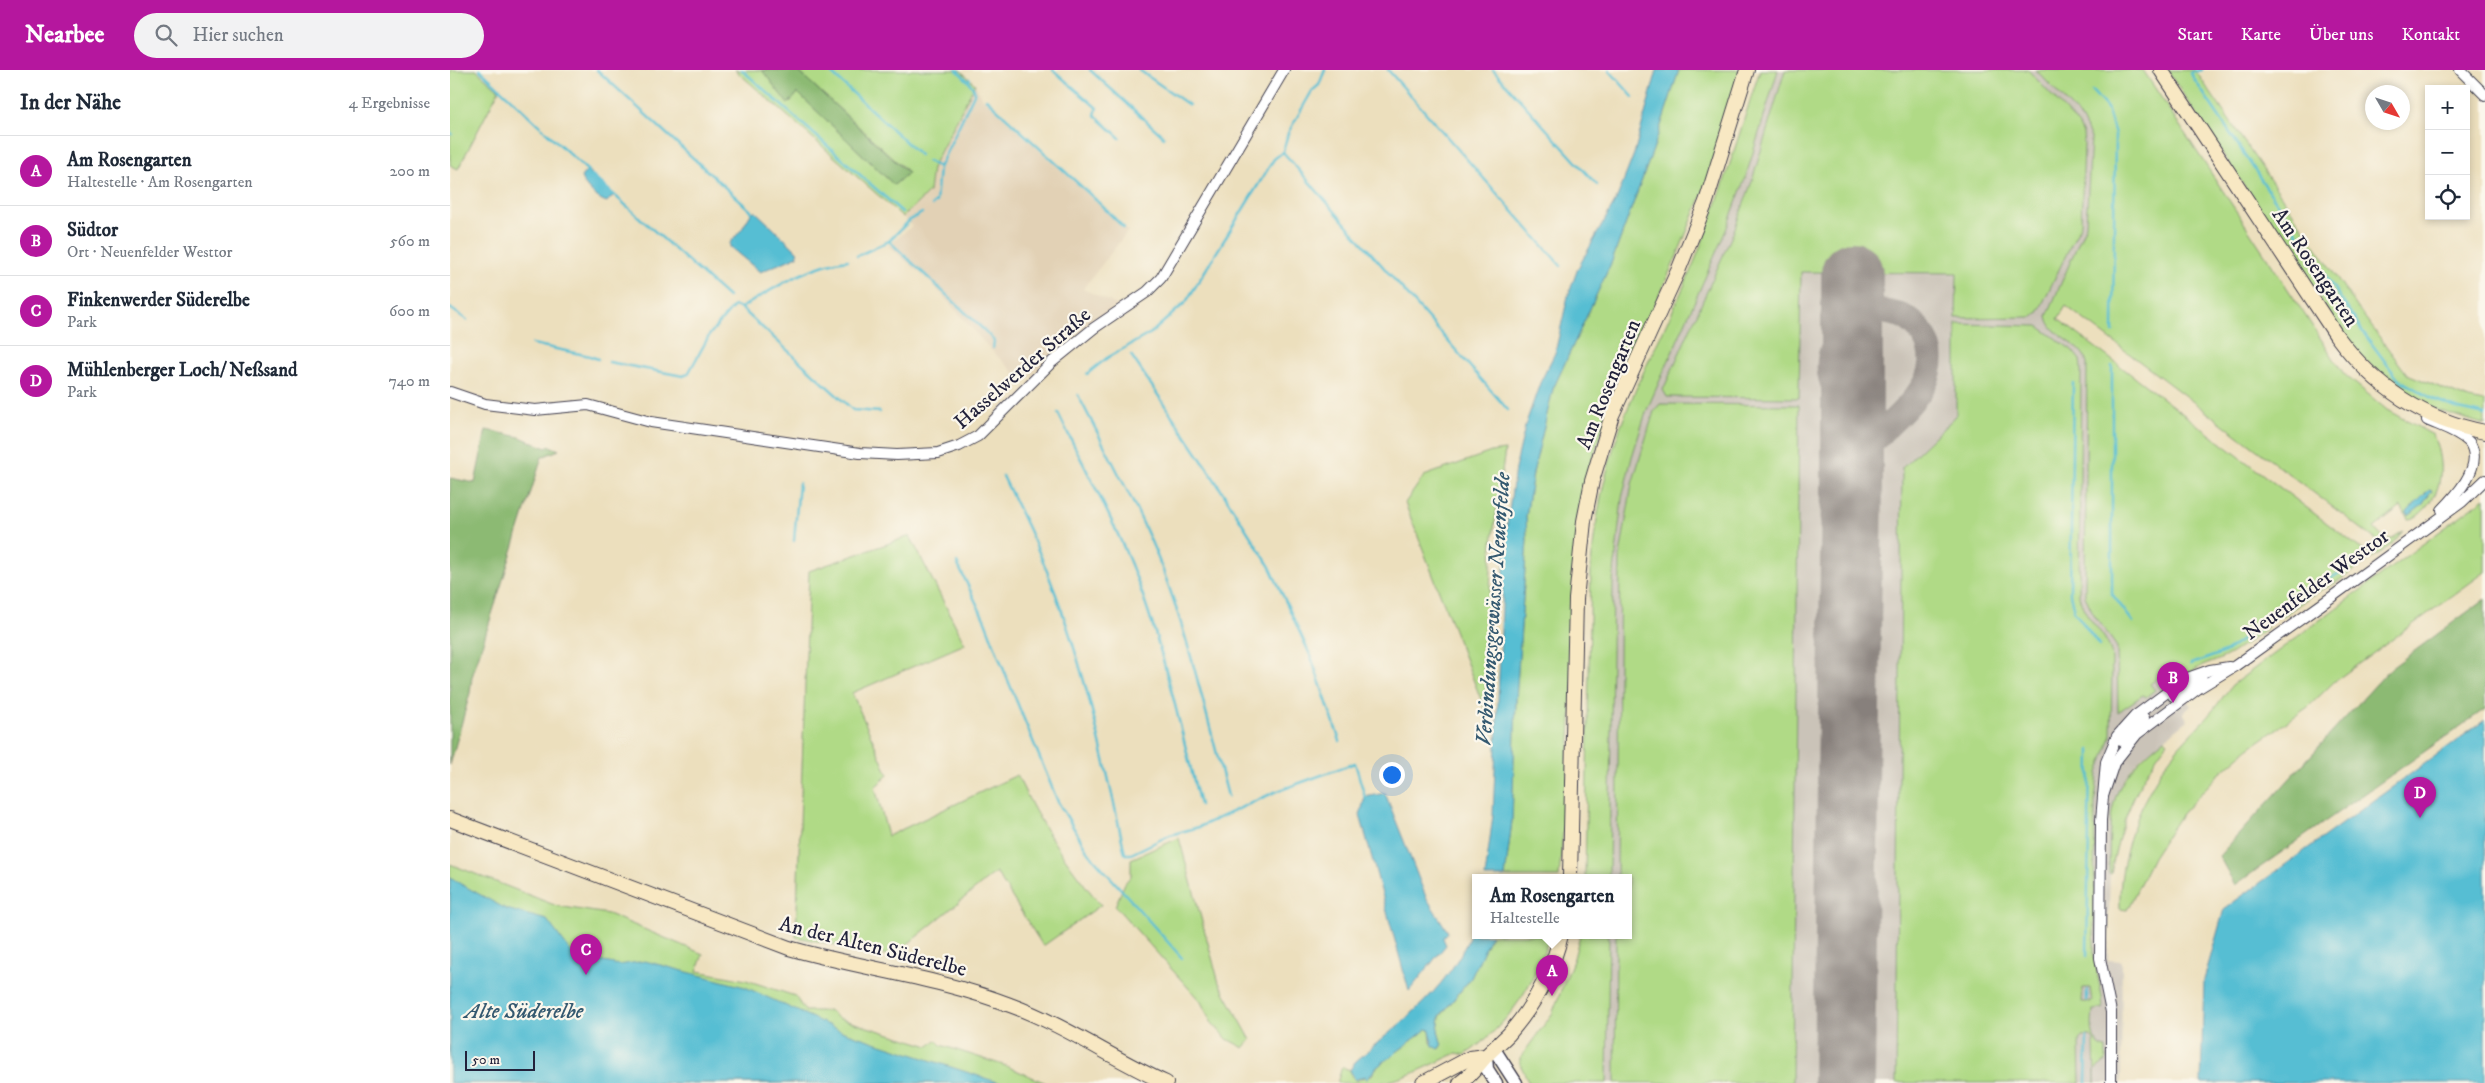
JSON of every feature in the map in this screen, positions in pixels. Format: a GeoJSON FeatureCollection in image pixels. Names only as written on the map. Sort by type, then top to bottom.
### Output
{"type":"FeatureCollection","features":[{"type":"Feature","properties":{"kind":"main road","name":"Am Rosengarten"},"geometry":{"type":"LineString","coordinates":[[1570,874],[1576,599],[1582,531],[1592,482],[1615,408],[1678,271],[1706,202],[1747,70]]}},
{"type":"Feature","properties":{"kind":"main road","name":"Am Rosengarten"},"geometry":{"type":"LineString","coordinates":[[2160,70],[2349,353],[2375,380],[2412,406],[2455,424],[2485,432]]}},
{"type":"Feature","properties":{"kind":"main road","name":"An der Alten Süderelbe"},"geometry":{"type":"LineString","coordinates":[[450,819],[789,948],[842,962],[928,979],[1011,1005],[1072,1033],[1166,1083]]}},
{"type":"Feature","properties":{"kind":"main road"},"geometry":{"type":"LineString","coordinates":[[1460,1083],[1473,1074],[1490,1052],[1517,1024],[1538,994],[1552,966],[1560,939]]}},
{"type":"Feature","properties":{"kind":"main road"},"geometry":{"type":"LineString","coordinates":[[1423,1083],[1470,1058],[1490,1052]]}},
{"type":"Feature","properties":{"kind":"street","name":"Hasselwerder Straße"},"geometry":{"type":"LineString","coordinates":[[450,392],[485,404],[535,410],[588,405],[652,422],[860,452],[922,455],[949,450],[978,436],[1052,362],[1094,328],[1148,292],[1161,278],[1284,70]]}},
{"type":"Feature","properties":{"kind":"street"},"geometry":{"type":"LineString","coordinates":[[2460,70],[2485,95]]}},
{"type":"Feature","properties":{"kind":"street","name":"Neuenfelder Westtor"},"geometry":{"type":"LineString","coordinates":[[2412,406],[2424,418],[2468,441],[2476,460],[2472,477],[2420,532]]}},
{"type":"Feature","properties":{"kind":"street","name":"Neuenfelder Westtor"},"geometry":{"type":"LineString","coordinates":[[2103,796],[2119,764],[2138,741],[2207,690],[2235,666],[2462,502],[2485,480]]}},
{"type":"Feature","properties":{"kind":"street","name":"Neuenfelder Westtor"},"geometry":{"type":"LineString","coordinates":[[2111,1083],[2111,1012],[2100,958],[2103,796],[2106,762],[2117,736],[2135,716],[2185,679],[2210,670],[2235,666]]}},
{"type":"Feature","properties":{"kind":"street"},"geometry":{"type":"LineString","coordinates":[[1490,1052],[1487,1070],[1496,1083]]}},
{"type":"Feature","properties":{"kind":"street"},"geometry":{"type":"LineString","coordinates":[[1490,1052],[1516,1083]]}},
{"type":"Feature","properties":{"kind":"shaded area"},"geometry":{"type":"Polygon","coordinates":[[[1771,70],[2044,70],[2092,122],[2095,224],[2051,317],[2094,353],[2162,667],[2191,706],[2183,713],[2188,720],[2143,756],[2131,769],[2123,780],[2111,813],[2108,960],[2122,961],[2121,1083],[1602,1083],[1604,939],[1632,939],[1632,874],[1604,874],[1608,569],[1623,468],[1771,70]]]}},
{"type":"Feature","properties":{"kind":"shaded area"},"geometry":{"type":"Polygon","coordinates":[[[975,84],[981,97],[1128,231],[1083,289],[1117,305],[1065,343],[1024,382],[989,348],[928,279],[888,246],[912,226],[903,217],[929,192],[932,168],[975,84]]]}},
{"type":"Feature","properties":{"kind":"green space"},"geometry":{"type":"Polygon","coordinates":[[[450,70],[476,70],[499,90],[458,169],[450,165],[450,70]]]}},
{"type":"Feature","properties":{"kind":"green space"},"geometry":{"type":"Polygon","coordinates":[[[735,70],[762,70],[788,104],[798,93],[894,185],[908,172],[797,70],[960,70],[975,84],[932,168],[929,192],[903,217],[735,70]]]}},
{"type":"Feature","properties":{"kind":"green space"},"geometry":{"type":"Polygon","coordinates":[[[762,70],[797,70],[908,173],[894,185],[798,93],[788,104],[762,70]]]}},
{"type":"Feature","properties":{"kind":"green space"},"geometry":{"type":"Polygon","coordinates":[[[1679,70],[1740,70],[1707,183],[1676,258],[1615,391],[1585,482],[1567,789],[1559,874],[1505,874],[1512,821],[1516,700],[1527,540],[1526,516],[1533,473],[1553,389],[1612,261],[1654,147],[1679,70]]]}},
{"type":"Feature","properties":{"kind":"green space"},"geometry":{"type":"Polygon","coordinates":[[[1760,70],[1778,70],[1746,176],[1726,230],[1646,412],[1622,498],[1613,582],[1609,874],[1585,874],[1591,566],[1596,526],[1608,466],[1628,408],[1687,279],[1721,189],[1760,70]]]}},
{"type":"Feature","properties":{"kind":"green space"},"geometry":{"type":"Polygon","coordinates":[[[1785,70],[2028,70],[2078,124],[2083,134],[2084,145],[2081,224],[2038,313],[2033,317],[1956,318],[1957,273],[1801,272],[1799,398],[1667,397],[1663,390],[1733,233],[1751,184],[1785,70]]]}},
{"type":"Feature","properties":{"kind":"green space"},"geometry":{"type":"Polygon","coordinates":[[[2036,70],[2143,70],[2344,374],[2387,410],[2433,435],[2440,464],[2439,483],[2436,492],[2423,511],[2415,517],[2408,519],[2401,507],[2374,528],[2384,539],[2391,539],[2403,531],[2391,545],[2337,582],[2312,595],[2282,617],[2276,609],[2262,619],[2268,627],[2232,653],[2188,673],[2182,678],[2180,673],[2164,683],[2159,677],[2150,684],[2155,690],[2146,697],[2143,695],[2118,712],[2117,647],[2093,613],[2085,596],[2087,363],[2079,349],[2054,330],[2047,316],[2086,225],[2091,138],[2082,119],[2036,70]],[[2066,306],[2058,319],[2365,552],[2379,543],[2379,542],[2066,306]],[[2429,490],[2407,512],[2408,516],[2422,505],[2432,491],[2429,490]]]}},
{"type":"Feature","properties":{"kind":"green space"},"geometry":{"type":"Polygon","coordinates":[[[2167,70],[2195,70],[2357,307],[2407,374],[2469,399],[2485,402],[2485,425],[2428,407],[2389,384],[2350,345],[2167,70]]]}},
{"type":"Feature","properties":{"kind":"green space"},"geometry":{"type":"Polygon","coordinates":[[[1956,324],[2038,326],[2072,350],[2080,360],[2079,595],[2081,604],[2107,642],[2112,658],[2111,737],[2098,773],[2095,801],[2094,958],[2103,1009],[2093,1010],[2092,1027],[2094,1038],[2101,1046],[2106,1048],[2106,1061],[2095,1070],[2095,1083],[2094,1041],[2091,1036],[2082,1036],[2079,1041],[2080,1083],[1896,1083],[1902,468],[1956,416],[1956,324]],[[2083,988],[2082,1002],[2092,1002],[2090,988],[2083,988]]]}},
{"type":"Feature","properties":{"kind":"green space"},"geometry":{"type":"Polygon","coordinates":[[[1660,404],[1799,405],[1792,1083],[1615,1083],[1616,939],[1632,939],[1632,874],[1617,874],[1620,555],[1632,484],[1654,411],[1660,404]]]}},
{"type":"Feature","properties":{"kind":"green space"},"geometry":{"type":"Polygon","coordinates":[[[486,430],[520,437],[546,448],[550,446],[559,450],[542,457],[472,677],[470,693],[450,765],[450,478],[475,483],[486,430]]]}},
{"type":"Feature","properties":{"kind":"green space"},"geometry":{"type":"Polygon","coordinates":[[[1505,450],[1492,543],[1485,710],[1405,503],[1424,476],[1491,452],[1505,450]]]}},
{"type":"Feature","properties":{"kind":"green space"},"geometry":{"type":"Polygon","coordinates":[[[2485,498],[2485,572],[2335,681],[2308,707],[2248,749],[2217,776],[2180,816],[2153,857],[2127,910],[2120,909],[2120,889],[2127,849],[2140,811],[2149,792],[2174,752],[2211,712],[2232,685],[2485,498]]]}},
{"type":"Feature","properties":{"kind":"green space"},"geometry":{"type":"Polygon","coordinates":[[[910,536],[965,644],[852,693],[888,775],[875,787],[888,836],[1017,775],[1054,843],[1101,905],[1043,946],[996,872],[893,956],[796,937],[809,571],[910,536]]]}},
{"type":"Feature","properties":{"kind":"green space"},"geometry":{"type":"Polygon","coordinates":[[[2485,599],[2485,709],[2235,885],[2219,856],[2390,669],[2485,599]]]}},
{"type":"Feature","properties":{"kind":"green space"},"geometry":{"type":"Polygon","coordinates":[[[2164,739],[2168,742],[2138,788],[2124,821],[2111,874],[2109,874],[2112,813],[2122,783],[2145,755],[2164,739]]]}},
{"type":"Feature","properties":{"kind":"green space"},"geometry":{"type":"Polygon","coordinates":[[[1179,838],[1219,983],[1251,1040],[1244,1048],[1227,1039],[1211,1022],[1201,1002],[1115,906],[1125,883],[1131,876],[1131,859],[1179,838]]]}},
{"type":"Feature","properties":{"kind":"green space","name":"Alte Süderelbe"},"geometry":{"type":"Polygon","coordinates":[[[450,864],[557,906],[608,914],[703,954],[697,971],[746,980],[795,996],[805,1011],[830,1011],[838,1018],[929,1046],[936,1040],[941,1045],[1006,1066],[1046,1083],[450,1083],[450,864]]]}},
{"type":"Feature","properties":{"kind":"green space"},"geometry":{"type":"Polygon","coordinates":[[[1489,939],[1549,939],[1536,971],[1518,1002],[1495,1031],[1465,1055],[1457,1053],[1398,1079],[1377,1083],[1337,1083],[1342,1067],[1350,1070],[1351,1075],[1356,1081],[1366,1076],[1371,1076],[1377,1067],[1427,1029],[1430,1030],[1431,1043],[1440,1049],[1442,1046],[1438,1031],[1440,1017],[1471,978],[1489,939]]]}},
{"type":"Feature","properties":{"kind":"green space"},"geometry":{"type":"Polygon","coordinates":[[[1579,939],[1609,939],[1607,1083],[1529,1083],[1520,1064],[1520,1058],[1552,1014],[1574,958],[1579,939]]]}},
{"type":"Feature","properties":{"kind":"water"},"geometry":{"type":"Polygon","coordinates":[[[1657,70],[1679,70],[1654,147],[1612,261],[1553,389],[1533,473],[1526,516],[1527,540],[1516,700],[1512,821],[1505,874],[1485,874],[1493,815],[1507,525],[1515,469],[1526,423],[1540,383],[1555,353],[1568,296],[1578,268],[1616,200],[1634,154],[1657,70]]]}},
{"type":"Feature","properties":{"kind":"water"},"geometry":{"type":"Polygon","coordinates":[[[587,170],[614,195],[607,202],[596,196],[585,185],[581,177],[587,170]]]}},
{"type":"Feature","properties":{"kind":"water"},"geometry":{"type":"Polygon","coordinates":[[[755,211],[797,251],[798,256],[760,272],[730,247],[730,243],[742,229],[752,212],[755,211]]]}},
{"type":"Feature","properties":{"kind":"water"},"geometry":{"type":"Polygon","coordinates":[[[2429,490],[2432,491],[2422,505],[2410,515],[2407,515],[2407,512],[2429,490]]]}},
{"type":"Feature","properties":{"kind":"water"},"geometry":{"type":"Polygon","coordinates":[[[2485,720],[2485,1083],[2201,1083],[2204,980],[2224,909],[2485,720]]]}},
{"type":"Feature","properties":{"kind":"water"},"geometry":{"type":"Polygon","coordinates":[[[1385,793],[1426,897],[1448,932],[1443,938],[1446,945],[1409,991],[1360,815],[1365,797],[1385,793]]]}},
{"type":"Feature","properties":{"kind":"water","name":"Alte Süderelbe"},"geometry":{"type":"Polygon","coordinates":[[[450,878],[506,909],[547,920],[574,956],[619,965],[645,961],[745,987],[841,1031],[1000,1083],[450,1083],[450,878]]]}},
{"type":"Feature","properties":{"kind":"water"},"geometry":{"type":"Polygon","coordinates":[[[1472,930],[1472,939],[1489,939],[1471,978],[1440,1016],[1438,1031],[1442,1046],[1439,1049],[1433,1046],[1430,1030],[1427,1029],[1377,1067],[1366,1080],[1365,1076],[1355,1080],[1350,1070],[1355,1062],[1426,1000],[1454,965],[1472,930]]]}},
{"type":"Feature","properties":{"kind":"waterway"},"geometry":{"type":"LineString","coordinates":[[480,70],[588,171]]}},
{"type":"Feature","properties":{"kind":"waterway"},"geometry":{"type":"LineString","coordinates":[[597,70],[752,212]]}},
{"type":"Feature","properties":{"kind":"waterway"},"geometry":{"type":"LineString","coordinates":[[742,70],[902,212]]}},
{"type":"Feature","properties":{"kind":"waterway"},"geometry":{"type":"LineString","coordinates":[[828,70],[920,155]]}},
{"type":"Feature","properties":{"kind":"waterway"},"geometry":{"type":"LineString","coordinates":[[957,70],[968,81]]}},
{"type":"Feature","properties":{"kind":"waterway"},"geometry":{"type":"LineString","coordinates":[[1053,70],[1097,108],[1095,115],[1120,138]]}},
{"type":"Feature","properties":{"kind":"waterway"},"geometry":{"type":"LineString","coordinates":[[1090,70],[1164,137]]}},
{"type":"Feature","properties":{"kind":"waterway"},"geometry":{"type":"LineString","coordinates":[[1139,70],[1189,105]]}},
{"type":"Feature","properties":{"kind":"waterway"},"geometry":{"type":"LineString","coordinates":[[1087,374],[1107,358],[1151,333],[1186,302],[1274,159],[1283,152],[1288,133],[1312,91],[1319,85],[1325,70]]}},
{"type":"Feature","properties":{"kind":"waterway"},"geometry":{"type":"LineString","coordinates":[[1388,70],[1561,266]]}},
{"type":"Feature","properties":{"kind":"waterway"},"geometry":{"type":"LineString","coordinates":[[1493,70],[1597,185]]}},
{"type":"Feature","properties":{"kind":"waterway"},"geometry":{"type":"LineString","coordinates":[[1609,70],[1633,97]]}},
{"type":"Feature","properties":{"kind":"waterway"},"geometry":{"type":"LineString","coordinates":[[2202,70],[2190,73],[2363,332],[2398,379],[2433,399],[2459,409],[2485,415]]}},
{"type":"Feature","properties":{"kind":"waterway"},"geometry":{"type":"LineString","coordinates":[[932,205],[936,202],[939,168],[974,94],[974,89],[968,81],[970,79]]}},
{"type":"Feature","properties":{"kind":"waterway"},"geometry":{"type":"LineString","coordinates":[[2092,91],[2107,108],[2115,134],[2113,332]]}},
{"type":"Feature","properties":{"kind":"waterway"},"geometry":{"type":"LineString","coordinates":[[986,99],[1124,228]]}},
{"type":"Feature","properties":{"kind":"waterway"},"geometry":{"type":"LineString","coordinates":[[1283,152],[1508,410]]}},
{"type":"Feature","properties":{"kind":"waterway"},"geometry":{"type":"LineString","coordinates":[[927,161],[939,167]]}},
{"type":"Feature","properties":{"kind":"waterway"},"geometry":{"type":"LineString","coordinates":[[592,175],[728,297]]}},
{"type":"Feature","properties":{"kind":"waterway"},"geometry":{"type":"LineString","coordinates":[[857,256],[889,241],[910,220],[922,213]]}},
{"type":"Feature","properties":{"kind":"waterway"},"geometry":{"type":"LineString","coordinates":[[889,241],[984,330],[994,341],[993,348]]}},
{"type":"Feature","properties":{"kind":"waterway"},"geometry":{"type":"LineString","coordinates":[[609,362],[683,376],[688,374],[710,334],[734,306],[741,308],[792,278],[806,272],[834,262],[848,260]]}},
{"type":"Feature","properties":{"kind":"waterway"},"geometry":{"type":"LineString","coordinates":[[450,308],[467,320]]}},
{"type":"Feature","properties":{"kind":"waterway"},"geometry":{"type":"LineString","coordinates":[[741,308],[853,410],[880,412]]}},
{"type":"Feature","properties":{"kind":"waterway"},"geometry":{"type":"LineString","coordinates":[[532,344],[598,359]]}},
{"type":"Feature","properties":{"kind":"waterway"},"geometry":{"type":"LineString","coordinates":[[1131,355],[1211,474],[1270,567],[1311,657],[1340,741]]}},
{"type":"Feature","properties":{"kind":"waterway"},"geometry":{"type":"LineString","coordinates":[[2112,366],[2112,594],[2133,622]]}},
{"type":"Feature","properties":{"kind":"waterway"},"geometry":{"type":"LineString","coordinates":[[2073,383],[2070,594],[2074,611],[2099,645]]}},
{"type":"Feature","properties":{"kind":"waterway"},"geometry":{"type":"LineString","coordinates":[[1078,395],[1127,490],[1160,562],[1186,638],[1228,796]]}},
{"type":"Feature","properties":{"kind":"waterway"},"geometry":{"type":"LineString","coordinates":[[1058,413],[1125,549],[1143,596],[1167,674],[1200,805]]}},
{"type":"Feature","properties":{"kind":"waterway"},"geometry":{"type":"LineString","coordinates":[[1003,476],[1045,566],[1074,646],[1102,750],[1125,854],[1131,854],[1170,835],[1199,827],[1275,792],[1355,763],[1365,797]]}},
{"type":"Feature","properties":{"kind":"waterway"},"geometry":{"type":"LineString","coordinates":[[794,541],[799,483]]}},
{"type":"Feature","properties":{"kind":"waterway"},"geometry":{"type":"LineString","coordinates":[[957,563],[985,621],[1058,802],[1088,852],[1182,958]]}},
{"type":"Feature","properties":{"kind":"waterway"},"geometry":{"type":"LineString","coordinates":[[2281,612],[2352,565]]}},
{"type":"Feature","properties":{"kind":"waterway"},"geometry":{"type":"LineString","coordinates":[[2191,664],[2225,652],[2265,624]]}},
{"type":"Feature","properties":{"kind":"waterway"},"geometry":{"type":"LineString","coordinates":[[2087,956],[2090,750]]}},
{"type":"Feature","properties":{"kind":"waterway"},"geometry":{"type":"LineString","coordinates":[[2087,990],[2087,1000]]}},
{"type":"Feature","properties":{"kind":"waterway"},"geometry":{"type":"LineString","coordinates":[[2086,1083],[2087,1037]]}},
{"type":"Feature","properties":{"kind":"taxiway"},"geometry":{"type":"LineString","coordinates":[[1852,477],[1849,420],[1846,408],[1832,382],[1829,363],[1834,345],[1844,329],[1864,314],[1888,312],[1907,318],[1919,329],[1931,353],[1930,369],[1924,384],[1915,398],[1877,436],[1864,452],[1859,460],[1852,483]]}},
{"type":"Feature","properties":{"kind":"runway"},"geometry":{"type":"LineString","coordinates":[[1844,1083],[1852,483],[1852,273]]}},
{"type":"Feature","properties":{"kind":"place","name":"Südtor"},"geometry":{"type":"Point","coordinates":[2173,703]}},
{"type":"Feature","properties":{"kind":"place","name":"Mühlenberger Loch/ Neßsand"},"geometry":{"type":"Point","coordinates":[2420,818]}},
{"type":"Feature","properties":{"kind":"place","name":"Finkenwerder Süderelbe"},"geometry":{"type":"Point","coordinates":[586,975]}},
{"type":"Feature","properties":{"kind":"place","name":"Am Rosengarten"},"geometry":{"type":"Point","coordinates":[1552,996]}},
{"type":"Feature","properties":{"kind":"water label","name":"Verbindungsgewässer Neuenfelde"},"geometry":{"type":"Point","coordinates":[1492,609]}}]}
